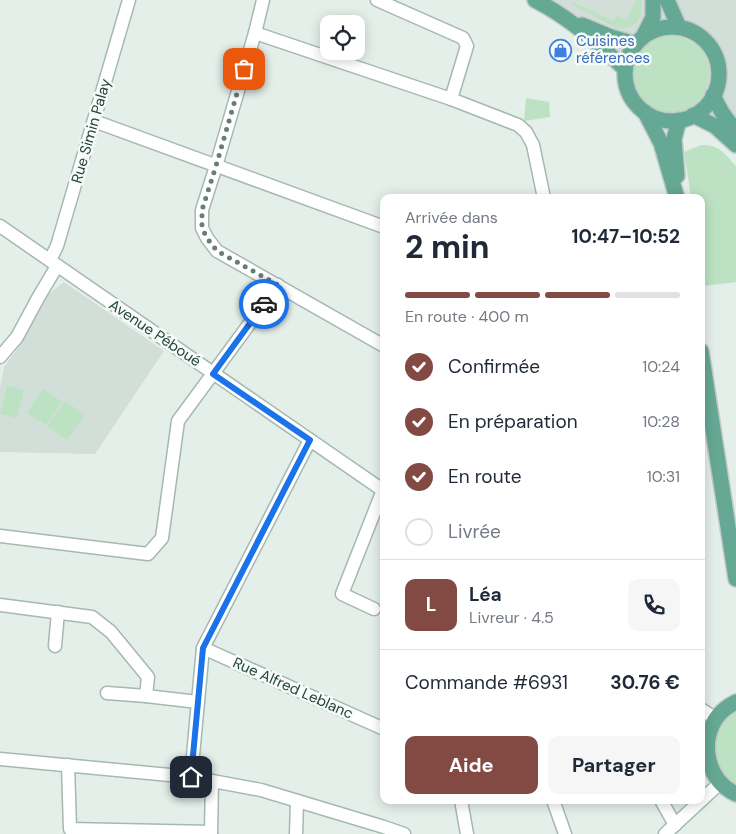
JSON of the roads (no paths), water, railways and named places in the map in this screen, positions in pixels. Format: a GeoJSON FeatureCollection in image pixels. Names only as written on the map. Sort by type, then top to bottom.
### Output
{"type":"FeatureCollection","features":[{"type":"Feature","properties":{"kind":"main road"},"geometry":{"type":"LineString","coordinates":[[535,0],[567,18],[611,37],[640,40],[655,30],[679,27],[692,31],[703,38],[711,48],[716,60],[718,73],[713,95],[705,107],[686,118],[674,139],[678,194]]}},
{"type":"Feature","properties":{"kind":"main road"},"geometry":{"type":"LineString","coordinates":[[653,0],[653,17],[628,56],[625,82],[629,94],[636,104],[656,118],[667,120],[686,118],[715,126],[736,145]]}},
{"type":"Feature","properties":{"kind":"main road"},"geometry":{"type":"LineString","coordinates":[[667,0],[679,27]]}},
{"type":"Feature","properties":{"kind":"main road"},"geometry":{"type":"LineString","coordinates":[[567,18],[625,69]]}},
{"type":"Feature","properties":{"kind":"main road"},"geometry":{"type":"LineString","coordinates":[[713,95],[719,109],[736,130]]}},
{"type":"Feature","properties":{"kind":"main road"},"geometry":{"type":"LineString","coordinates":[[645,112],[661,144],[677,194]]}},
{"type":"Feature","properties":{"kind":"main road"},"geometry":{"type":"LineString","coordinates":[[705,377],[736,579]]}},
{"type":"Feature","properties":{"kind":"main road"},"geometry":{"type":"LineString","coordinates":[[736,702],[726,708],[716,719],[709,734],[707,752],[711,768],[720,783],[736,794]]}},
{"type":"Feature","properties":{"kind":"street","name":"Rue Simin Palay"},"geometry":{"type":"LineString","coordinates":[[0,357],[17,337],[54,263],[57,246],[128,0]]}},
{"type":"Feature","properties":{"kind":"street"},"geometry":{"type":"LineString","coordinates":[[263,0],[255,33],[202,210],[202,228],[217,251],[380,344]]}},
{"type":"Feature","properties":{"kind":"street"},"geometry":{"type":"LineString","coordinates":[[377,0],[463,38],[467,46],[451,99]]}},
{"type":"Feature","properties":{"kind":"street"},"geometry":{"type":"LineString","coordinates":[[255,33],[451,99],[518,124],[526,132],[534,145],[543,194]]}},
{"type":"Feature","properties":{"kind":"street"},"geometry":{"type":"LineString","coordinates":[[94,121],[380,226]]}},
{"type":"Feature","properties":{"kind":"street","name":"Avenue Péboué"},"geometry":{"type":"LineString","coordinates":[[0,226],[380,488]]}},
{"type":"Feature","properties":{"kind":"street"},"geometry":{"type":"LineString","coordinates":[[0,536],[148,554],[162,538],[178,422],[278,285]]}},
{"type":"Feature","properties":{"kind":"street"},"geometry":{"type":"LineString","coordinates":[[191,777],[203,648],[310,440]]}},
{"type":"Feature","properties":{"kind":"street"},"geometry":{"type":"LineString","coordinates":[[374,609],[342,594],[380,498]]}},
{"type":"Feature","properties":{"kind":"street"},"geometry":{"type":"LineString","coordinates":[[0,604],[92,617],[111,632],[148,677],[146,696]]}},
{"type":"Feature","properties":{"kind":"street"},"geometry":{"type":"LineString","coordinates":[[55,646],[58,612]]}},
{"type":"Feature","properties":{"kind":"street","name":"Rue Alfred Leblanc"},"geometry":{"type":"LineString","coordinates":[[203,648],[380,727]]}},
{"type":"Feature","properties":{"kind":"street"},"geometry":{"type":"LineString","coordinates":[[107,693],[198,702]]}},
{"type":"Feature","properties":{"kind":"street"},"geometry":{"type":"LineString","coordinates":[[705,712],[716,719]]}},
{"type":"Feature","properties":{"kind":"street"},"geometry":{"type":"LineString","coordinates":[[0,759],[191,777],[262,790],[384,831],[404,834]]}},
{"type":"Feature","properties":{"kind":"street"},"geometry":{"type":"LineString","coordinates":[[68,765],[70,828],[211,833],[212,781]]}},
{"type":"Feature","properties":{"kind":"street"},"geometry":{"type":"LineString","coordinates":[[705,797],[720,783]]}},
{"type":"Feature","properties":{"kind":"street"},"geometry":{"type":"LineString","coordinates":[[296,834],[297,801]]}},
{"type":"Feature","properties":{"kind":"street"},"geometry":{"type":"LineString","coordinates":[[462,804],[467,834]]}},
{"type":"Feature","properties":{"kind":"street"},"geometry":{"type":"LineString","coordinates":[[554,804],[565,834]]}},
{"type":"Feature","properties":{"kind":"street"},"geometry":{"type":"LineString","coordinates":[[663,804],[675,825]]}},
{"type":"Feature","properties":{"kind":"street"},"geometry":{"type":"LineString","coordinates":[[665,834],[698,804]]}},
{"type":"Feature","properties":{"kind":"place","name":"Cuisines références"},"geometry":{"type":"Point","coordinates":[560,50]}}]}
